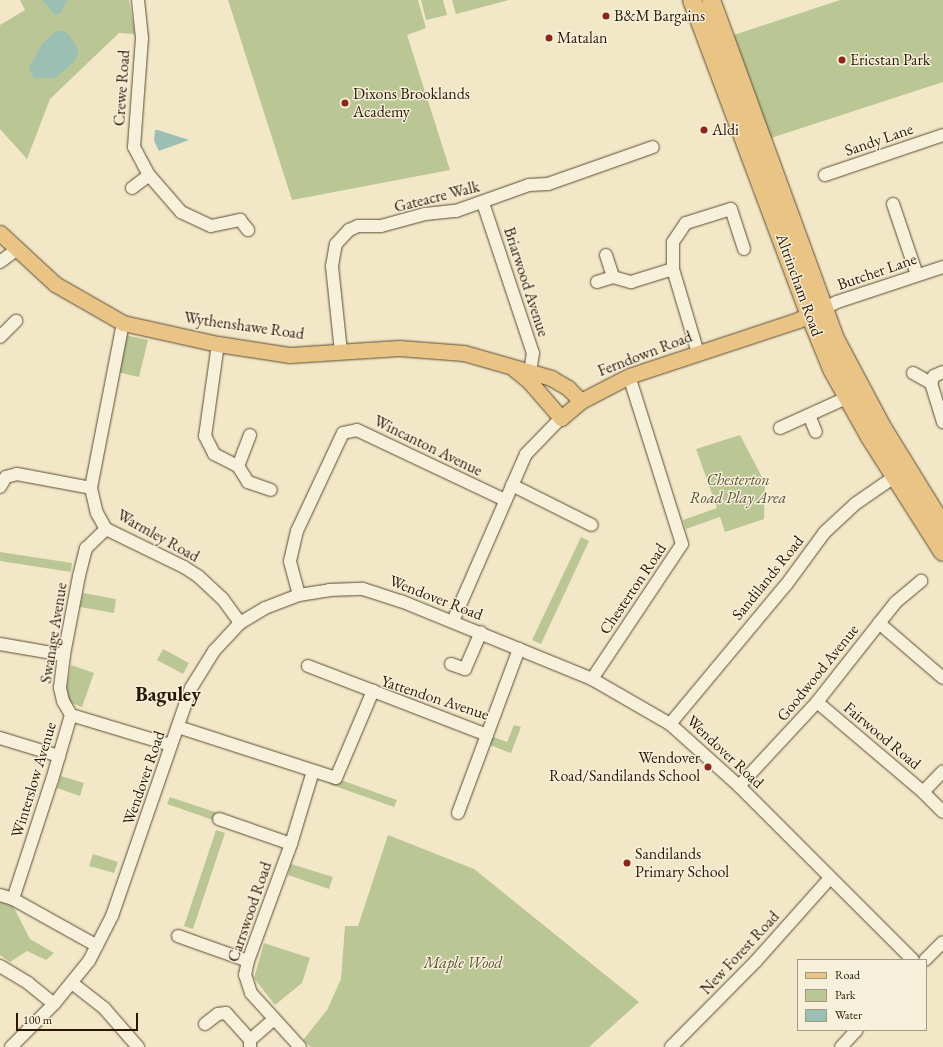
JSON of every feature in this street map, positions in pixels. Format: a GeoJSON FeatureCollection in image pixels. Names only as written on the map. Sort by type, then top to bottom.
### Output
{"type":"FeatureCollection","features":[{"type":"Feature","properties":{"kind":"highway","name":"Altrincham Road"},"geometry":{"type":"LineString","coordinates":[[692,0],[816,313],[854,394],[901,473],[943,552]]}},
{"type":"Feature","properties":{"kind":"highway","name":"Altrincham Road"},"geometry":{"type":"LineString","coordinates":[[712,0],[801,249],[816,313]]}},
{"type":"Feature","properties":{"kind":"highway","name":"Altrincham Road"},"geometry":{"type":"LineString","coordinates":[[901,473],[943,526]]}},
{"type":"Feature","properties":{"kind":"main road","name":"Wythenshawe Road"},"geometry":{"type":"LineString","coordinates":[[0,233],[55,284],[123,322],[218,344],[290,355],[399,348],[441,349],[476,356],[511,367],[530,377],[568,388],[581,401]]}},
{"type":"Feature","properties":{"kind":"main road","name":"Ferndown Road"},"geometry":{"type":"LineString","coordinates":[[561,418],[581,401],[629,376],[816,313]]}},
{"type":"Feature","properties":{"kind":"main road"},"geometry":{"type":"LineString","coordinates":[[530,377],[561,418]]}},
{"type":"Feature","properties":{"kind":"street","name":"Crewe Road"},"geometry":{"type":"LineString","coordinates":[[138,0],[142,38],[134,147],[149,175],[181,212],[211,226],[240,220],[248,230]]}},
{"type":"Feature","properties":{"kind":"street","name":"Sandy Lane"},"geometry":{"type":"LineString","coordinates":[[825,175],[943,135]]}},
{"type":"Feature","properties":{"kind":"street","name":"Gateacre Walk"},"geometry":{"type":"LineString","coordinates":[[341,352],[332,266],[336,244],[342,234],[358,226],[392,224],[424,214],[456,211],[483,203],[529,185],[548,184],[653,147]]}},
{"type":"Feature","properties":{"kind":"street"},"geometry":{"type":"LineString","coordinates":[[132,188],[149,175]]}},
{"type":"Feature","properties":{"kind":"street","name":"Briarwood Avenue"},"geometry":{"type":"LineString","coordinates":[[483,203],[533,353],[530,377]]}},
{"type":"Feature","properties":{"kind":"street"},"geometry":{"type":"LineString","coordinates":[[893,204],[916,275]]}},
{"type":"Feature","properties":{"kind":"street"},"geometry":{"type":"LineString","coordinates":[[698,352],[673,269],[673,242],[678,231],[686,223],[731,209],[744,249]]}},
{"type":"Feature","properties":{"kind":"street"},"geometry":{"type":"LineString","coordinates":[[0,262],[17,249]]}},
{"type":"Feature","properties":{"kind":"street"},"geometry":{"type":"LineString","coordinates":[[606,255],[613,277]]}},
{"type":"Feature","properties":{"kind":"street"},"geometry":{"type":"LineString","coordinates":[[597,282],[613,277],[631,282],[673,269]]}},
{"type":"Feature","properties":{"kind":"street","name":"Butcher Lane"},"geometry":{"type":"LineString","coordinates":[[816,313],[837,302],[916,275],[942,270]]}},
{"type":"Feature","properties":{"kind":"street"},"geometry":{"type":"LineString","coordinates":[[0,336],[16,321]]}},
{"type":"Feature","properties":{"kind":"street","name":"Warmley Road"},"geometry":{"type":"LineString","coordinates":[[123,322],[91,488],[97,513],[106,529],[184,567],[198,576],[222,598],[240,623]]}},
{"type":"Feature","properties":{"kind":"street"},"geometry":{"type":"LineString","coordinates":[[218,344],[205,436],[214,454],[238,466],[248,482],[271,490]]}},
{"type":"Feature","properties":{"kind":"street"},"geometry":{"type":"LineString","coordinates":[[943,372],[934,376],[931,384],[943,422]]}},
{"type":"Feature","properties":{"kind":"street"},"geometry":{"type":"LineString","coordinates":[[912,373],[931,384]]}},
{"type":"Feature","properties":{"kind":"street","name":"Chesterton Road"},"geometry":{"type":"LineString","coordinates":[[592,679],[682,544],[629,376]]}},
{"type":"Feature","properties":{"kind":"street"},"geometry":{"type":"LineString","coordinates":[[780,428],[854,394]]}},
{"type":"Feature","properties":{"kind":"street"},"geometry":{"type":"LineString","coordinates":[[809,415],[816,432]]}},
{"type":"Feature","properties":{"kind":"street","name":"Ferndown Road"},"geometry":{"type":"LineString","coordinates":[[453,621],[526,454],[561,418]]}},
{"type":"Feature","properties":{"kind":"street","name":"Wincanton Avenue"},"geometry":{"type":"LineString","coordinates":[[299,595],[290,561],[296,531],[343,433],[357,430],[505,500]]}},
{"type":"Feature","properties":{"kind":"street"},"geometry":{"type":"LineString","coordinates":[[238,466],[250,436]]}},
{"type":"Feature","properties":{"kind":"street","name":"Sandilands Road"},"geometry":{"type":"LineString","coordinates":[[670,724],[786,585],[825,532],[855,504],[901,473]]}},
{"type":"Feature","properties":{"kind":"street"},"geometry":{"type":"LineString","coordinates":[[0,487],[6,477],[17,474],[91,488]]}},
{"type":"Feature","properties":{"kind":"street"},"geometry":{"type":"LineString","coordinates":[[512,485],[592,525]]}},
{"type":"Feature","properties":{"kind":"street","name":"Swanage Avenue"},"geometry":{"type":"LineString","coordinates":[[71,715],[63,701],[60,688],[64,655],[86,548],[106,529]]}},
{"type":"Feature","properties":{"kind":"street","name":"Goodwood Avenue"},"geometry":{"type":"LineString","coordinates":[[739,786],[817,702],[896,602],[921,581]]}},
{"type":"Feature","properties":{"kind":"street","name":"Wendover Road"},"geometry":{"type":"LineString","coordinates":[[11,1047],[54,1004],[72,983],[97,946],[112,916],[128,875],[191,688],[214,651],[240,623],[265,608],[299,595],[329,590],[363,589],[401,601],[481,632],[592,679],[670,724],[739,786],[912,959]]}},
{"type":"Feature","properties":{"kind":"street"},"geometry":{"type":"LineString","coordinates":[[879,623],[943,678]]}},
{"type":"Feature","properties":{"kind":"street"},"geometry":{"type":"LineString","coordinates":[[451,664],[465,669],[481,632]]}},
{"type":"Feature","properties":{"kind":"street"},"geometry":{"type":"LineString","coordinates":[[0,644],[64,655]]}},
{"type":"Feature","properties":{"kind":"street","name":"Yattendon Avenue"},"geometry":{"type":"LineString","coordinates":[[178,727],[336,778],[373,691],[487,735],[519,649]]}},
{"type":"Feature","properties":{"kind":"street"},"geometry":{"type":"LineString","coordinates":[[308,666],[373,691]]}},
{"type":"Feature","properties":{"kind":"street","name":"Fairwood Road"},"geometry":{"type":"LineString","coordinates":[[817,702],[923,792],[943,812]]}},
{"type":"Feature","properties":{"kind":"street"},"geometry":{"type":"LineString","coordinates":[[71,715],[171,746]]}},
{"type":"Feature","properties":{"kind":"street","name":"Winterslow Avenue"},"geometry":{"type":"LineString","coordinates":[[13,899],[71,715]]}},
{"type":"Feature","properties":{"kind":"street"},"geometry":{"type":"LineString","coordinates":[[458,813],[487,735]]}},
{"type":"Feature","properties":{"kind":"street"},"geometry":{"type":"LineString","coordinates":[[0,738],[59,756]]}},
{"type":"Feature","properties":{"kind":"street","name":"Carrswood Road"},"geometry":{"type":"LineString","coordinates":[[300,1047],[251,993],[247,984],[248,961],[291,844],[313,771]]}},
{"type":"Feature","properties":{"kind":"street"},"geometry":{"type":"LineString","coordinates":[[923,792],[943,771]]}},
{"type":"Feature","properties":{"kind":"street"},"geometry":{"type":"LineString","coordinates":[[219,819],[291,844]]}},
{"type":"Feature","properties":{"kind":"street","name":"New Forest Road"},"geometry":{"type":"LineString","coordinates":[[671,1047],[756,961],[830,878]]}},
{"type":"Feature","properties":{"kind":"street"},"geometry":{"type":"LineString","coordinates":[[0,895],[13,899],[97,946]]}},
{"type":"Feature","properties":{"kind":"street"},"geometry":{"type":"LineString","coordinates":[[178,936],[248,961]]}},
{"type":"Feature","properties":{"kind":"street"},"geometry":{"type":"LineString","coordinates":[[926,959],[943,942]]}},
{"type":"Feature","properties":{"kind":"street"},"geometry":{"type":"LineString","coordinates":[[0,966],[28,983],[54,1004]]}},
{"type":"Feature","properties":{"kind":"street"},"geometry":{"type":"LineString","coordinates":[[72,983],[104,1008],[138,1047]]}},
{"type":"Feature","properties":{"kind":"street"},"geometry":{"type":"LineString","coordinates":[[206,1024],[218,1014],[226,1013],[250,1044],[274,1019]]}},
{"type":"Feature","properties":{"kind":"street"},"geometry":{"type":"LineString","coordinates":[[841,1047],[856,1031]]}},
{"type":"Feature","properties":{"kind":"green space"},"geometry":{"type":"Polygon","coordinates":[[[20,0],[129,0],[135,34],[119,33],[50,99],[27,159],[0,129],[0,25],[25,10],[20,0]]]}},
{"type":"Feature","properties":{"kind":"green space","name":"Dixons Brooklands Academy"},"geometry":{"type":"Polygon","coordinates":[[[228,0],[418,0],[426,28],[407,35],[450,170],[292,200],[228,0]]]}},
{"type":"Feature","properties":{"kind":"green space"},"geometry":{"type":"Polygon","coordinates":[[[421,0],[443,0],[447,15],[426,20],[421,0]]]}},
{"type":"Feature","properties":{"kind":"green space"},"geometry":{"type":"Polygon","coordinates":[[[452,0],[509,0],[456,14],[452,0]]]}},
{"type":"Feature","properties":{"kind":"green space","name":"Ericstan Park"},"geometry":{"type":"Polygon","coordinates":[[[840,0],[943,0],[943,82],[771,138],[734,35],[840,0]]]}},
{"type":"Feature","properties":{"kind":"green space"},"geometry":{"type":"Polygon","coordinates":[[[125,335],[148,340],[139,377],[117,372],[125,335]]]}},
{"type":"Feature","properties":{"kind":"green space","name":"Chesterton Road Play Area"},"geometry":{"type":"Polygon","coordinates":[[[740,435],[765,483],[764,519],[725,532],[720,517],[686,529],[683,520],[717,508],[696,449],[740,435]]]}},
{"type":"Feature","properties":{"kind":"green space"},"geometry":{"type":"Polygon","coordinates":[[[581,537],[589,541],[541,644],[532,640],[581,537]]]}},
{"type":"Feature","properties":{"kind":"green space"},"geometry":{"type":"Polygon","coordinates":[[[0,552],[72,563],[71,572],[0,561],[0,552]]]}},
{"type":"Feature","properties":{"kind":"green space"},"geometry":{"type":"Polygon","coordinates":[[[83,593],[116,599],[114,613],[80,607],[83,593]]]}},
{"type":"Feature","properties":{"kind":"green space"},"geometry":{"type":"Polygon","coordinates":[[[163,649],[189,663],[183,674],[157,660],[163,649]]]}},
{"type":"Feature","properties":{"kind":"green space"},"geometry":{"type":"Polygon","coordinates":[[[71,665],[94,673],[82,707],[66,701],[65,698],[71,665]]]}},
{"type":"Feature","properties":{"kind":"green space"},"geometry":{"type":"Polygon","coordinates":[[[514,725],[521,727],[511,753],[487,744],[491,736],[507,742],[514,725]]]}},
{"type":"Feature","properties":{"kind":"green space"},"geometry":{"type":"Polygon","coordinates":[[[61,776],[84,783],[80,796],[57,788],[61,776]]]}},
{"type":"Feature","properties":{"kind":"green space"},"geometry":{"type":"Polygon","coordinates":[[[338,779],[397,800],[394,807],[329,784],[338,779]]]}},
{"type":"Feature","properties":{"kind":"green space"},"geometry":{"type":"Polygon","coordinates":[[[170,797],[218,813],[216,821],[167,804],[170,797]]]}},
{"type":"Feature","properties":{"kind":"green space"},"geometry":{"type":"Polygon","coordinates":[[[216,830],[225,833],[193,929],[184,926],[216,830]]]}},
{"type":"Feature","properties":{"kind":"green space","name":"Maple Wood"},"geometry":{"type":"Polygon","coordinates":[[[388,835],[474,869],[639,1002],[589,1047],[311,1047],[303,1040],[327,1010],[341,979],[345,926],[358,926],[388,835]]]}},
{"type":"Feature","properties":{"kind":"green space"},"geometry":{"type":"Polygon","coordinates":[[[93,854],[118,862],[114,873],[89,866],[93,854]]]}},
{"type":"Feature","properties":{"kind":"green space"},"geometry":{"type":"Polygon","coordinates":[[[291,864],[333,877],[329,889],[288,875],[291,864]]]}},
{"type":"Feature","properties":{"kind":"green space"},"geometry":{"type":"Polygon","coordinates":[[[0,902],[13,906],[30,939],[54,953],[46,960],[27,951],[10,962],[0,955],[0,902]]]}},
{"type":"Feature","properties":{"kind":"green space"},"geometry":{"type":"Polygon","coordinates":[[[264,943],[310,958],[302,983],[275,1005],[254,978],[264,943]]]}},
{"type":"Feature","properties":{"kind":"water"},"geometry":{"type":"Polygon","coordinates":[[[42,0],[67,0],[60,14],[55,15],[42,0]]]}},
{"type":"Feature","properties":{"kind":"water"},"geometry":{"type":"Polygon","coordinates":[[[56,31],[64,31],[69,35],[78,49],[78,55],[74,62],[55,78],[34,78],[29,69],[31,64],[42,44],[56,31]]]}},
{"type":"Feature","properties":{"kind":"water"},"geometry":{"type":"Polygon","coordinates":[[[155,130],[189,140],[159,151],[154,141],[155,130]]]}},
{"type":"Feature","properties":{"kind":"place","name":"B&M Bargains"},"geometry":{"type":"Point","coordinates":[606,16]}},
{"type":"Feature","properties":{"kind":"place","name":"Matalan"},"geometry":{"type":"Point","coordinates":[549,38]}},
{"type":"Feature","properties":{"kind":"place","name":"Ericstan Park"},"geometry":{"type":"Point","coordinates":[842,60]}},
{"type":"Feature","properties":{"kind":"place","name":"Dixons Brooklands Academy"},"geometry":{"type":"Point","coordinates":[345,103]}},
{"type":"Feature","properties":{"kind":"place","name":"Aldi"},"geometry":{"type":"Point","coordinates":[704,130]}},
{"type":"Feature","properties":{"kind":"place","name":"Wendover Road/Sandilands School"},"geometry":{"type":"Point","coordinates":[708,767]}},
{"type":"Feature","properties":{"kind":"place","name":"Sandilands Primary School"},"geometry":{"type":"Point","coordinates":[627,863]}},
{"type":"Feature","properties":{"kind":"district","name":"Baguley"},"geometry":{"type":"Point","coordinates":[168,694]}}]}
